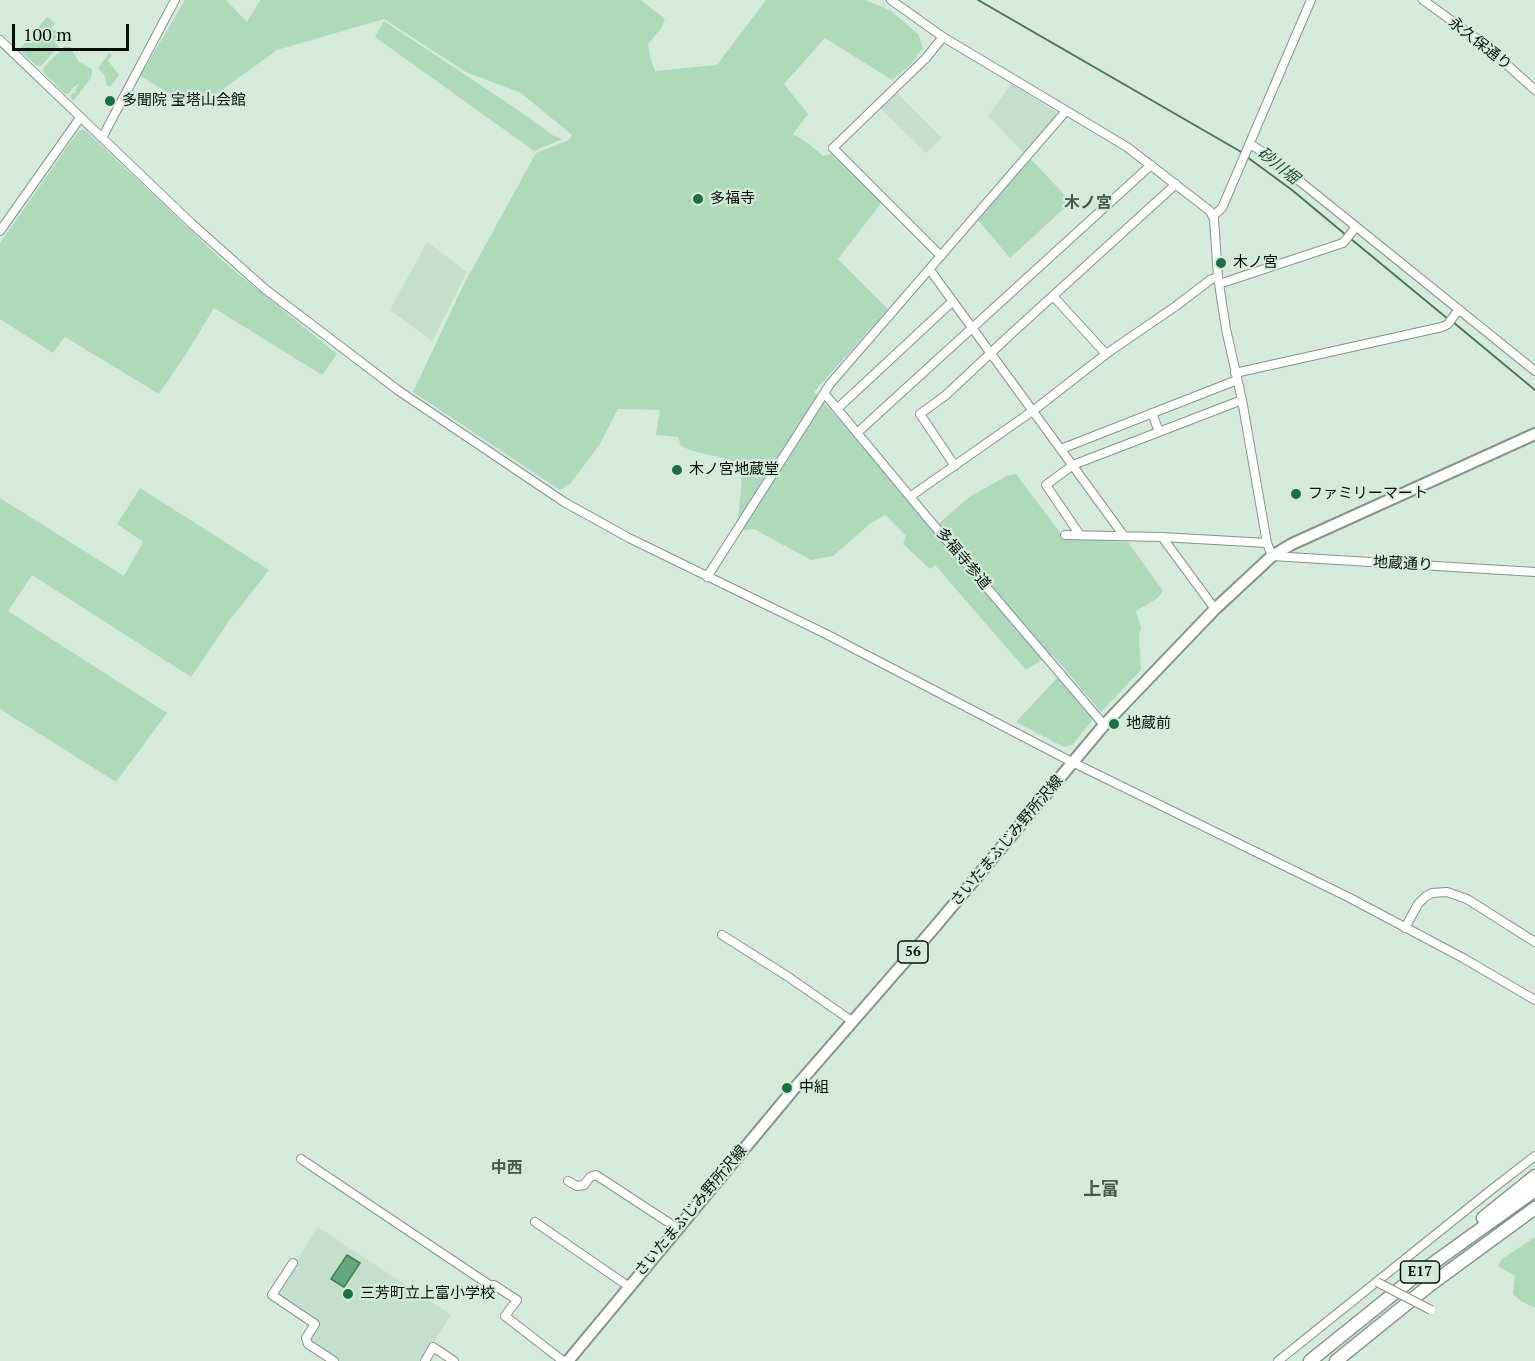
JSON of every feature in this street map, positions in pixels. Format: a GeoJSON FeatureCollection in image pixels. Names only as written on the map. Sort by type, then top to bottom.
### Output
{"type":"FeatureCollection","features":[{"type":"Feature","properties":{"kind":"highway"},"geometry":{"type":"LineString","coordinates":[[1418,1274],[1535,1176]]}},
{"type":"Feature","properties":{"kind":"highway","name":"E17"},"geometry":{"type":"LineString","coordinates":[[1310,1361],[1418,1274],[1535,1190]]}},
{"type":"Feature","properties":{"kind":"highway","name":"E17"},"geometry":{"type":"LineString","coordinates":[[1336,1361],[1430,1285],[1535,1208]]}},
{"type":"Feature","properties":{"kind":"main road","name":"さいたまふじみ野所沢線"},"geometry":{"type":"LineString","coordinates":[[568,1361],[628,1286],[852,1021],[934,928],[1072,762],[1104,725],[1215,609],[1272,556],[1348,518],[1535,435]]}},
{"type":"Feature","properties":{"kind":"street"},"geometry":{"type":"LineString","coordinates":[[102,138],[175,0]]}},
{"type":"Feature","properties":{"kind":"street"},"geometry":{"type":"LineString","coordinates":[[891,0],[943,37],[1127,147],[1210,211],[1213,216],[1219,281],[1236,377],[1267,543],[1272,556]]}},
{"type":"Feature","properties":{"kind":"street"},"geometry":{"type":"LineString","coordinates":[[1213,216],[1222,208],[1311,0]]}},
{"type":"Feature","properties":{"kind":"street","name":"永久保通り"},"geometry":{"type":"LineString","coordinates":[[1423,0],[1484,44],[1535,90]]}},
{"type":"Feature","properties":{"kind":"street"},"geometry":{"type":"LineString","coordinates":[[941,256],[833,148],[926,58],[943,37]]}},
{"type":"Feature","properties":{"kind":"street"},"geometry":{"type":"LineString","coordinates":[[0,40],[80,118],[265,290],[380,378],[564,502],[707,577],[826,634],[1072,762],[1350,898],[1535,1000]]}},
{"type":"Feature","properties":{"kind":"street"},"geometry":{"type":"LineString","coordinates":[[707,577],[824,393],[1066,111]]}},
{"type":"Feature","properties":{"kind":"street"},"geometry":{"type":"LineString","coordinates":[[0,231],[80,118]]}},
{"type":"Feature","properties":{"kind":"street"},"geometry":{"type":"LineString","coordinates":[[1250,146],[1266,154],[1535,371]]}},
{"type":"Feature","properties":{"kind":"street"},"geometry":{"type":"LineString","coordinates":[[858,432],[1151,165]]}},
{"type":"Feature","properties":{"kind":"street"},"geometry":{"type":"LineString","coordinates":[[955,466],[920,414],[946,395],[1176,184]]}},
{"type":"Feature","properties":{"kind":"street"},"geometry":{"type":"LineString","coordinates":[[911,496],[1034,410],[1106,354],[1210,280],[1219,281],[1345,241],[1355,228]]}},
{"type":"Feature","properties":{"kind":"street"},"geometry":{"type":"LineString","coordinates":[[930,270],[1124,536]]}},
{"type":"Feature","properties":{"kind":"street"},"geometry":{"type":"LineString","coordinates":[[1053,296],[1106,354]]}},
{"type":"Feature","properties":{"kind":"street"},"geometry":{"type":"LineString","coordinates":[[838,408],[953,301]]}},
{"type":"Feature","properties":{"kind":"street"},"geometry":{"type":"LineString","coordinates":[[1061,449],[1236,377],[1442,327],[1448,324],[1459,309]]}},
{"type":"Feature","properties":{"kind":"street","name":"多福寺参道"},"geometry":{"type":"LineString","coordinates":[[824,393],[1104,725]]}},
{"type":"Feature","properties":{"kind":"street"},"geometry":{"type":"LineString","coordinates":[[1080,534],[1046,485],[1073,465],[1242,400]]}},
{"type":"Feature","properties":{"kind":"street"},"geometry":{"type":"LineString","coordinates":[[1152,413],[1159,432]]}},
{"type":"Feature","properties":{"kind":"street"},"geometry":{"type":"LineString","coordinates":[[1065,535],[1162,537],[1267,543]]}},
{"type":"Feature","properties":{"kind":"street"},"geometry":{"type":"LineString","coordinates":[[1162,537],[1215,609]]}},
{"type":"Feature","properties":{"kind":"street","name":"地蔵通り"},"geometry":{"type":"LineString","coordinates":[[1272,556],[1535,572]]}},
{"type":"Feature","properties":{"kind":"street"},"geometry":{"type":"LineString","coordinates":[[1405,928],[1418,904],[1425,897],[1432,893],[1447,892],[1467,899],[1535,942]]}},
{"type":"Feature","properties":{"kind":"street"},"geometry":{"type":"LineString","coordinates":[[722,935],[852,1021]]}},
{"type":"Feature","properties":{"kind":"street"},"geometry":{"type":"LineString","coordinates":[[1278,1361],[1535,1156]]}},
{"type":"Feature","properties":{"kind":"street"},"geometry":{"type":"LineString","coordinates":[[301,1159],[491,1286],[494,1284],[517,1300],[505,1316],[563,1361]]}},
{"type":"Feature","properties":{"kind":"street"},"geometry":{"type":"LineString","coordinates":[[568,1181],[577,1186],[584,1185],[590,1177],[596,1175],[677,1228]]}},
{"type":"Feature","properties":{"kind":"street"},"geometry":{"type":"LineString","coordinates":[[535,1222],[628,1286]]}},
{"type":"Feature","properties":{"kind":"street"},"geometry":{"type":"LineString","coordinates":[[293,1263],[272,1295],[315,1324],[306,1338],[308,1344],[334,1361]]}},
{"type":"Feature","properties":{"kind":"street"},"geometry":{"type":"LineString","coordinates":[[1377,1282],[1431,1310]]}},
{"type":"Feature","properties":{"kind":"street"},"geometry":{"type":"LineString","coordinates":[[424,1361],[433,1347],[454,1361]]}},
{"type":"Feature","properties":{"kind":"shaded area"},"geometry":{"type":"Polygon","coordinates":[[[185,0],[226,0],[247,22],[260,0],[641,0],[665,19],[660,30],[648,44],[655,71],[717,65],[766,0],[865,0],[890,10],[918,34],[923,48],[910,65],[892,80],[825,38],[784,84],[808,114],[793,134],[823,156],[831,154],[882,202],[838,259],[888,309],[814,392],[875,459],[932,529],[971,496],[1007,476],[1016,474],[1065,539],[1128,542],[1163,591],[1158,598],[1136,611],[1141,627],[1139,636],[1141,670],[1101,712],[1052,654],[1026,670],[935,565],[930,569],[903,544],[906,536],[885,515],[871,523],[833,556],[811,560],[754,529],[737,531],[742,477],[730,460],[690,450],[681,446],[678,437],[656,435],[660,410],[618,409],[600,444],[570,484],[560,490],[413,392],[464,284],[536,153],[569,140],[572,135],[521,93],[466,72],[384,19],[277,50],[196,109],[140,76],[185,0]]]}},
{"type":"Feature","properties":{"kind":"shaded area"},"geometry":{"type":"Polygon","coordinates":[[[47,17],[55,23],[52,30],[58,33],[59,37],[55,43],[59,46],[41,66],[37,66],[19,50],[47,17]]]}},
{"type":"Feature","properties":{"kind":"shaded area"},"geometry":{"type":"Polygon","coordinates":[[[384,21],[554,136],[563,139],[534,151],[375,37],[384,21]]]}},
{"type":"Feature","properties":{"kind":"shaded area"},"geometry":{"type":"Polygon","coordinates":[[[65,46],[70,47],[79,62],[92,69],[91,78],[73,101],[70,96],[76,93],[75,90],[79,84],[65,94],[44,73],[43,68],[65,46]]]}},
{"type":"Feature","properties":{"kind":"shaded area"},"geometry":{"type":"Polygon","coordinates":[[[109,53],[112,55],[108,61],[119,75],[111,86],[107,86],[105,76],[98,68],[109,53]]]}},
{"type":"Feature","properties":{"kind":"shaded area"},"geometry":{"type":"Polygon","coordinates":[[[1011,84],[1056,112],[1057,117],[1025,154],[988,116],[1011,84]]]}},
{"type":"Feature","properties":{"kind":"shaded area"},"geometry":{"type":"Polygon","coordinates":[[[895,91],[942,138],[926,153],[878,106],[895,91]]]}},
{"type":"Feature","properties":{"kind":"shaded area"},"geometry":{"type":"Polygon","coordinates":[[[79,130],[85,130],[225,263],[337,354],[322,375],[214,308],[159,394],[65,337],[53,353],[0,319],[0,243],[79,130]]]}},
{"type":"Feature","properties":{"kind":"shaded area"},"geometry":{"type":"Polygon","coordinates":[[[1031,159],[1071,202],[1010,258],[978,220],[1031,159]]]}},
{"type":"Feature","properties":{"kind":"shaded area"},"geometry":{"type":"Polygon","coordinates":[[[427,242],[467,272],[432,341],[390,310],[427,242]]]}},
{"type":"Feature","properties":{"kind":"shaded area"},"geometry":{"type":"Polygon","coordinates":[[[140,488],[269,570],[229,621],[191,677],[32,575],[8,611],[167,713],[116,782],[0,709],[0,498],[124,576],[143,542],[117,524],[140,488]]]}},
{"type":"Feature","properties":{"kind":"shaded area"},"geometry":{"type":"Polygon","coordinates":[[[1058,677],[1094,718],[1073,744],[1064,747],[1016,722],[1058,677]]]}},
{"type":"Feature","properties":{"kind":"shaded area","name":"三芳町立上富小学校"},"geometry":{"type":"Polygon","coordinates":[[[318,1227],[451,1315],[422,1361],[339,1361],[310,1342],[309,1338],[318,1322],[278,1296],[277,1292],[318,1227]]]}},
{"type":"Feature","properties":{"kind":"shaded area"},"geometry":{"type":"Polygon","coordinates":[[[1535,1237],[1535,1308],[1513,1294],[1515,1276],[1498,1266],[1502,1259],[1535,1237]]]}},
{"type":"Feature","properties":{"kind":"shaded area"},"geometry":{"type":"Polygon","coordinates":[[[347,1255],[360,1263],[344,1287],[331,1279],[347,1255]]]}},
{"type":"Feature","properties":{"kind":"waterway","name":"砂川堀"},"geometry":{"type":"LineString","coordinates":[[978,0],[1243,153]]}},
{"type":"Feature","properties":{"kind":"waterway","name":"砂川堀"},"geometry":{"type":"LineString","coordinates":[[1247,157],[1292,190],[1346,235]]}},
{"type":"Feature","properties":{"kind":"waterway","name":"砂川堀"},"geometry":{"type":"LineString","coordinates":[[1351,239],[1448,319]]}},
{"type":"Feature","properties":{"kind":"waterway","name":"砂川堀"},"geometry":{"type":"LineString","coordinates":[[1453,322],[1535,390]]}},
{"type":"Feature","properties":{"kind":"place","name":"多聞院 宝塔山会館"},"geometry":{"type":"Point","coordinates":[110,101]}},
{"type":"Feature","properties":{"kind":"place","name":"多福寺"},"geometry":{"type":"Point","coordinates":[698,199]}},
{"type":"Feature","properties":{"kind":"place","name":"木ノ宮"},"geometry":{"type":"Point","coordinates":[1221,263]}},
{"type":"Feature","properties":{"kind":"place","name":"木ノ宮地蔵堂"},"geometry":{"type":"Point","coordinates":[677,470]}},
{"type":"Feature","properties":{"kind":"place","name":"ファミリーマート"},"geometry":{"type":"Point","coordinates":[1296,494]}},
{"type":"Feature","properties":{"kind":"place","name":"地蔵前"},"geometry":{"type":"Point","coordinates":[1114,724]}},
{"type":"Feature","properties":{"kind":"place","name":"中組"},"geometry":{"type":"Point","coordinates":[787,1088]}},
{"type":"Feature","properties":{"kind":"place","name":"三芳町立上富小学校"},"geometry":{"type":"Point","coordinates":[348,1294]}},
{"type":"Feature","properties":{"kind":"district","name":"木ノ宮"},"geometry":{"type":"Point","coordinates":[1088,203]}},
{"type":"Feature","properties":{"kind":"district","name":"中西"},"geometry":{"type":"Point","coordinates":[507,1168]}},
{"type":"Feature","properties":{"kind":"district","name":"上富"},"geometry":{"type":"Point","coordinates":[1101,1190]}}]}
